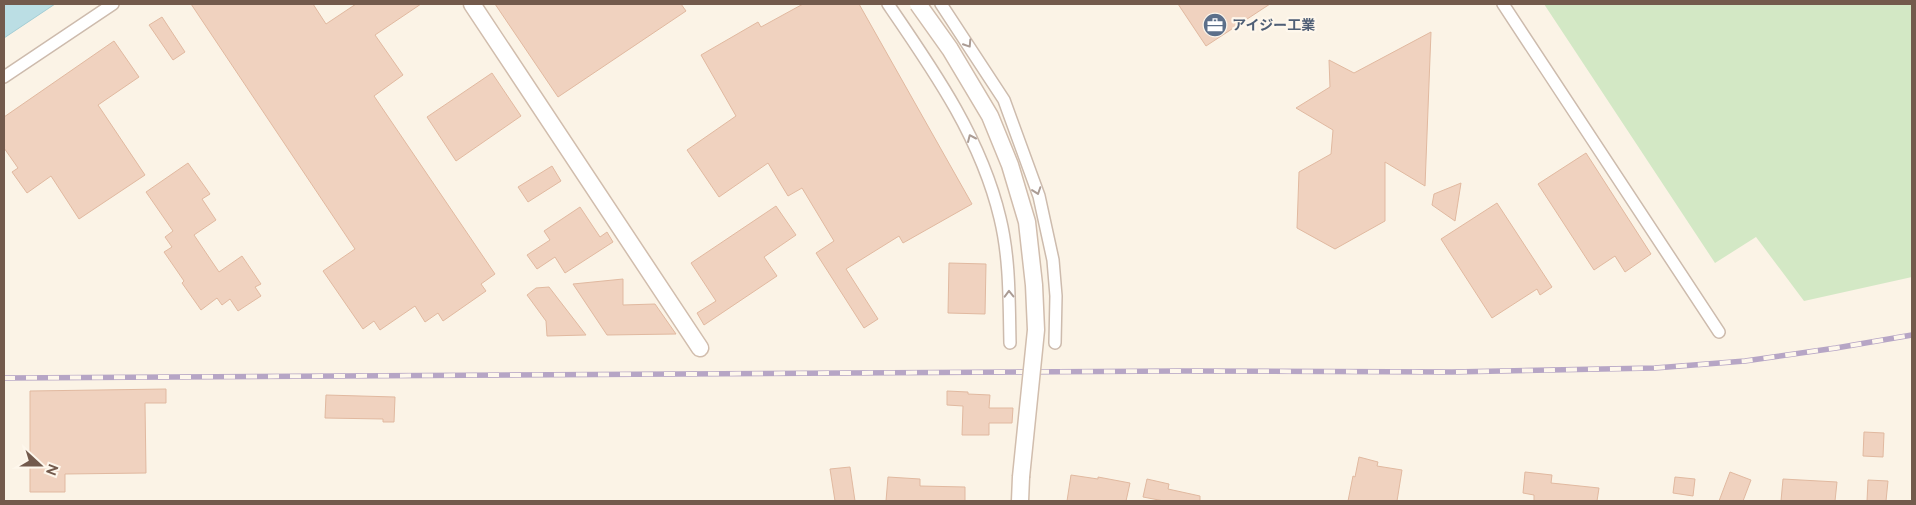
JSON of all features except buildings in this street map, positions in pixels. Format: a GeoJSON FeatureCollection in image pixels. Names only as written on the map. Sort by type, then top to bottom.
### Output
{"type":"FeatureCollection","features":[{"type":"Feature","properties":{"kind":"street"},"geometry":{"type":"LineString","coordinates":[[4,77],[113,4]]}},
{"type":"Feature","properties":{"kind":"street"},"geometry":{"type":"LineString","coordinates":[[472,4],[700,348]]}},
{"type":"Feature","properties":{"kind":"street"},"geometry":{"type":"LineString","coordinates":[[888,4],[919,49],[963,120],[982,161],[1000,218],[1008,271],[1010,343]]}},
{"type":"Feature","properties":{"kind":"street"},"geometry":{"type":"LineString","coordinates":[[918,4],[950,49],[990,116],[1010,165],[1027,222],[1034,285],[1036,330],[1020,501]]}},
{"type":"Feature","properties":{"kind":"street"},"geometry":{"type":"LineString","coordinates":[[941,4],[1004,100],[1039,196],[1053,260],[1056,296],[1054,343]]}},
{"type":"Feature","properties":{"kind":"street"},"geometry":{"type":"LineString","coordinates":[[1503,4],[1719,332]]}},
{"type":"Feature","properties":{"kind":"green space"},"geometry":{"type":"Polygon","coordinates":[[[1544,4],[1912,4],[1912,277],[1804,301],[1756,237],[1715,263],[1544,4]]]}},
{"type":"Feature","properties":{"kind":"water"},"geometry":{"type":"Polygon","coordinates":[[[4,4],[55,4],[4,38],[4,4]]]}},
{"type":"Feature","properties":{"kind":"railway"},"geometry":{"type":"LineString","coordinates":[[4,378],[1181,371],[1452,372],[1655,368],[1745,361],[1912,335]]}},
{"type":"Feature","properties":{"kind":"place","name":"アイジー工業"},"geometry":{"type":"Point","coordinates":[1215,25]}}]}
